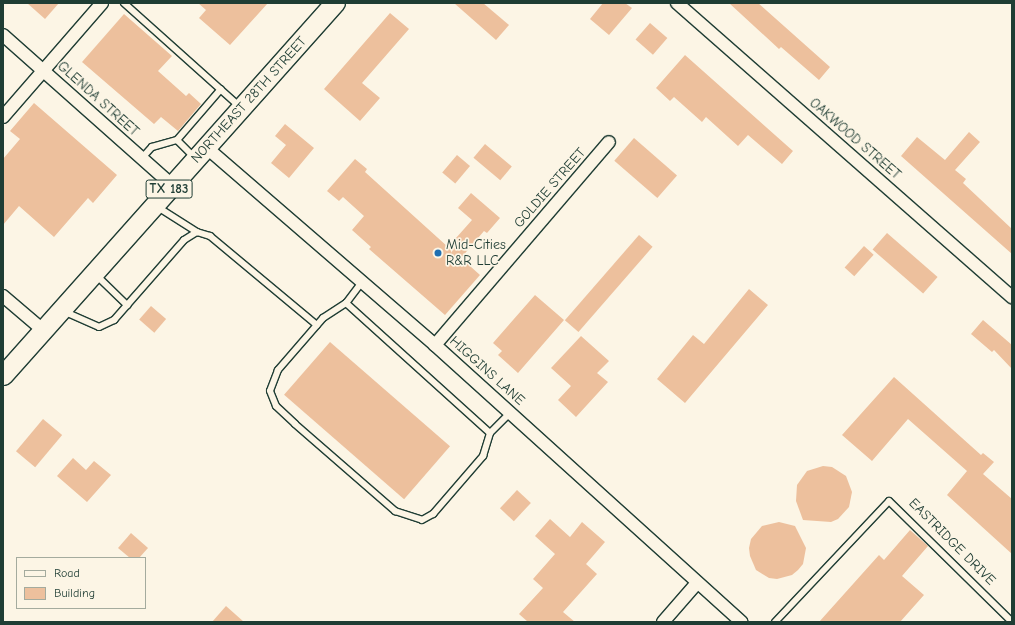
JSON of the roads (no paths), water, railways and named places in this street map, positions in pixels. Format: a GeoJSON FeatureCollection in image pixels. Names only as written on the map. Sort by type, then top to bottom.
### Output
{"type":"FeatureCollection","features":[{"type":"Feature","properties":{"kind":"main road","name":"NORTHEAST 28TH STREET"},"geometry":{"type":"LineString","coordinates":[[3,375],[242,108],[330,5]]}},
{"type":"Feature","properties":{"kind":"street"},"geometry":{"type":"LineString","coordinates":[[3,117],[102,3]]}},
{"type":"Feature","properties":{"kind":"street","name":"OAKWOOD STREET"},"geometry":{"type":"LineString","coordinates":[[677,3],[1012,297]]}},
{"type":"Feature","properties":{"kind":"street","name":"GLENDA STREET"},"geometry":{"type":"LineString","coordinates":[[3,35],[44,69],[173,186]]}},
{"type":"Feature","properties":{"kind":"street","name":"GOLDIE STREET"},"geometry":{"type":"LineString","coordinates":[[435,345],[609,142]]}},
{"type":"Feature","properties":{"kind":"street","name":"HIGGINS LANE"},"geometry":{"type":"LineString","coordinates":[[201,153],[362,282],[435,345],[742,622]]}},
{"type":"Feature","properties":{"kind":"street"},"geometry":{"type":"LineString","coordinates":[[3,296],[43,330]]}},
{"type":"Feature","properties":{"kind":"street"},"geometry":{"type":"LineString","coordinates":[[663,622],[697,583]]}},
{"type":"Feature","properties":{"kind":"lane"},"geometry":{"type":"LineString","coordinates":[[124,3],[242,108]]}},
{"type":"Feature","properties":{"kind":"lane"},"geometry":{"type":"LineString","coordinates":[[142,158],[152,147],[176,140],[221,89]]}},
{"type":"Feature","properties":{"kind":"lane"},"geometry":{"type":"LineString","coordinates":[[176,140],[201,153]]}},
{"type":"Feature","properties":{"kind":"lane"},"geometry":{"type":"LineString","coordinates":[[155,206],[197,232],[210,236],[317,325]]}},
{"type":"Feature","properties":{"kind":"lane"},"geometry":{"type":"LineString","coordinates":[[61,310],[99,327],[114,320],[184,240],[197,232]]}},
{"type":"Feature","properties":{"kind":"lane"},"geometry":{"type":"LineString","coordinates":[[94,273],[127,305]]}},
{"type":"Feature","properties":{"kind":"lane"},"geometry":{"type":"LineString","coordinates":[[362,282],[346,303],[317,325],[278,370],[270,391],[276,406],[395,511],[422,520],[432,514],[482,456],[490,433],[510,413]]}},
{"type":"Feature","properties":{"kind":"lane"},"geometry":{"type":"LineString","coordinates":[[346,303],[490,433]]}},
{"type":"Feature","properties":{"kind":"lane","name":"EASTRIDGE DRIVE"},"geometry":{"type":"LineString","coordinates":[[775,622],[889,500],[1008,621]]}},
{"type":"Feature","properties":{"kind":"place","name":"Mid-Cities R&R LLC"},"geometry":{"type":"Point","coordinates":[438,253]}}]}
